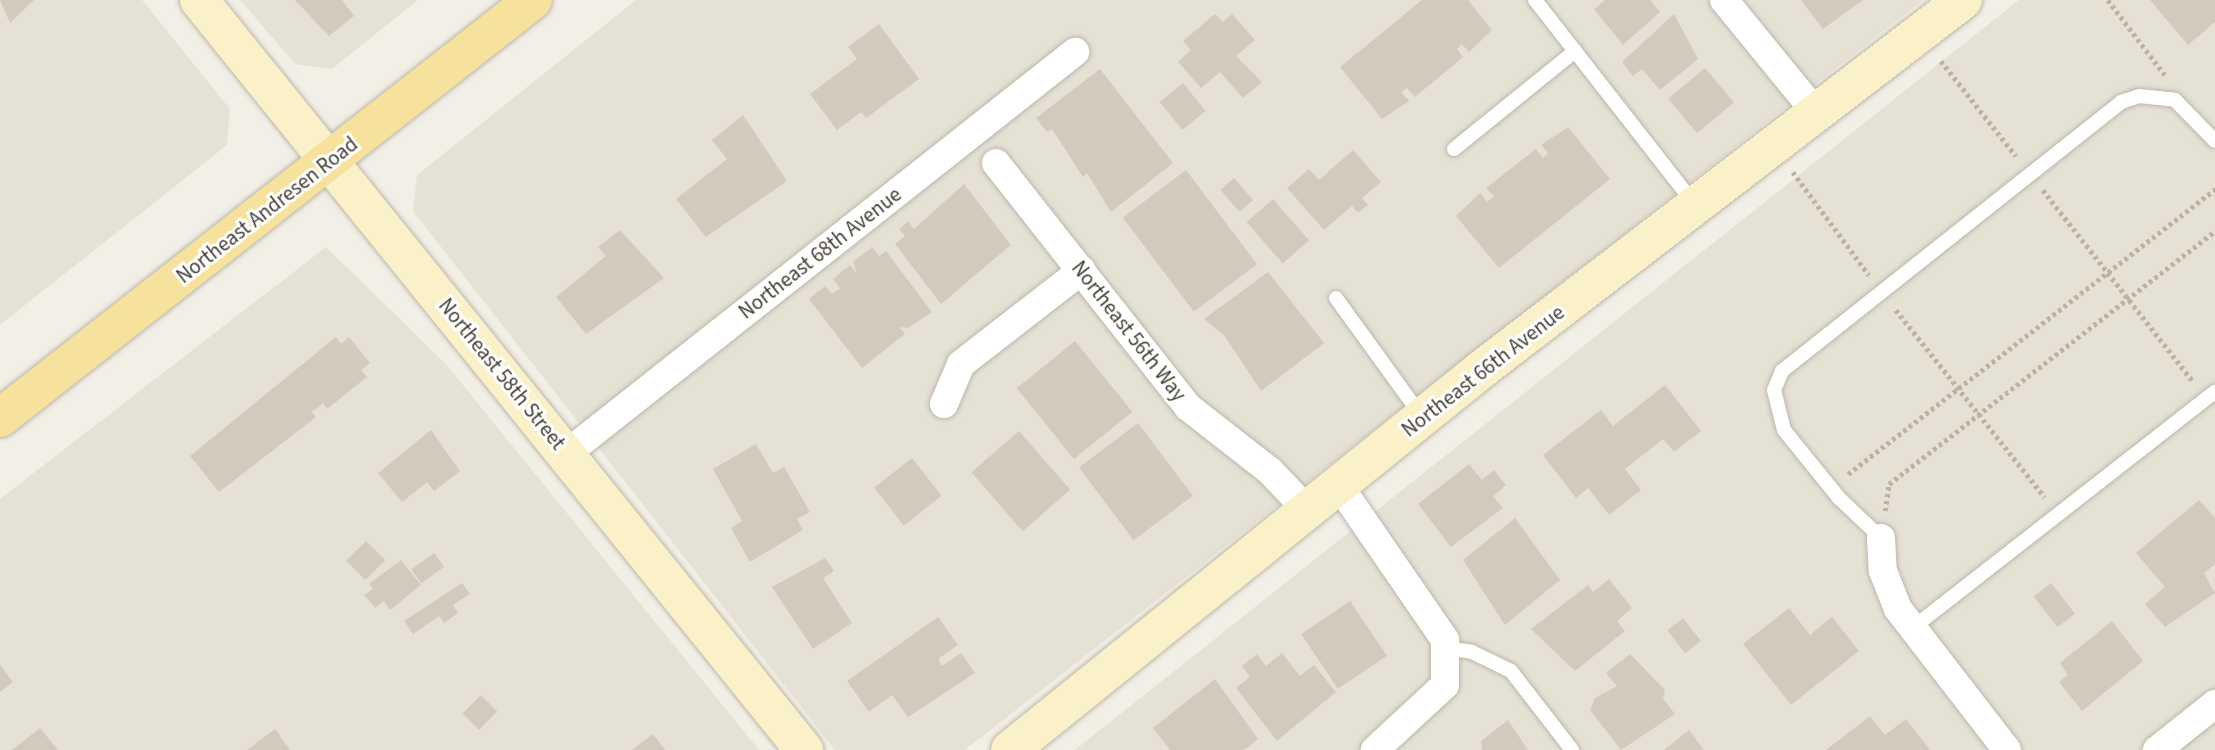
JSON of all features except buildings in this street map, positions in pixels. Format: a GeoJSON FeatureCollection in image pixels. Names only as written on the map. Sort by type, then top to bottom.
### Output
{"type":"FeatureCollection","features":[{"type":"Feature","properties":{"kind":"main road","name":"Northeast Andresen Road"},"geometry":{"type":"LineString","coordinates":[[0,418],[533,0]]}},
{"type":"Feature","properties":{"kind":"street","name":"Northeast 58th Street"},"geometry":{"type":"LineString","coordinates":[[199,0],[331,160],[804,750]]}},
{"type":"Feature","properties":{"kind":"street"},"geometry":{"type":"LineString","coordinates":[[1724,0],[1816,114]]}},
{"type":"Feature","properties":{"kind":"street","name":"Northeast 66th Avenue"},"geometry":{"type":"LineString","coordinates":[[1010,750],[1423,418],[1963,0]]}},
{"type":"Feature","properties":{"kind":"street","name":"Northeast 68th Avenue"},"geometry":{"type":"LineString","coordinates":[[566,454],[1075,52]]}},
{"type":"Feature","properties":{"kind":"street","name":"Northeast 56th Way"},"geometry":{"type":"LineString","coordinates":[[996,163],[1188,407],[1270,471],[1309,512]]}},
{"type":"Feature","properties":{"kind":"street"},"geometry":{"type":"LineString","coordinates":[[944,404],[961,364],[1082,270]]}},
{"type":"Feature","properties":{"kind":"street"},"geometry":{"type":"LineString","coordinates":[[1340,487],[1445,648],[1445,685],[1376,750]]}},
{"type":"Feature","properties":{"kind":"street"},"geometry":{"type":"LineString","coordinates":[[1881,538],[1889,591],[1910,630],[2007,750]]}},
{"type":"Feature","properties":{"kind":"street"},"geometry":{"type":"LineString","coordinates":[[2157,750],[2215,704]]}},
{"type":"Feature","properties":{"kind":"lane"},"geometry":{"type":"LineString","coordinates":[[1535,0],[1696,206]]}},
{"type":"Feature","properties":{"kind":"lane"},"geometry":{"type":"LineString","coordinates":[[1454,149],[1575,51]]}},
{"type":"Feature","properties":{"kind":"lane"},"geometry":{"type":"LineString","coordinates":[[1881,538],[1830,488],[1784,430],[1774,390],[1795,356],[2121,102],[2139,96],[2168,98],[2192,113],[2215,142]]}},
{"type":"Feature","properties":{"kind":"lane"},"geometry":{"type":"LineString","coordinates":[[1336,298],[1423,418]]}},
{"type":"Feature","properties":{"kind":"lane"},"geometry":{"type":"LineString","coordinates":[[1910,630],[2211,395]]}},
{"type":"Feature","properties":{"kind":"lane"},"geometry":{"type":"LineString","coordinates":[[1445,648],[1472,652],[1511,671],[1572,750]]}},
{"type":"Feature","properties":{"kind":"path"},"geometry":{"type":"LineString","coordinates":[[2108,0],[2170,81],[2168,98]]}},
{"type":"Feature","properties":{"kind":"path"},"geometry":{"type":"LineString","coordinates":[[1921,33],[2108,272],[2211,395]]}},
{"type":"Feature","properties":{"kind":"path"},"geometry":{"type":"LineString","coordinates":[[1787,163],[1880,290],[1981,413],[2059,514]]}},
{"type":"Feature","properties":{"kind":"path"},"geometry":{"type":"LineString","coordinates":[[1830,488],[2215,189]]}},
{"type":"Feature","properties":{"kind":"path"},"geometry":{"type":"LineString","coordinates":[[1881,538],[1889,485],[2215,231]]}},
{"type":"Feature","properties":{"kind":"shaded area"},"geometry":{"type":"Polygon","coordinates":[[[0,0],[142,0],[230,109],[227,145],[0,325],[0,0]]]}},
{"type":"Feature","properties":{"kind":"shaded area"},"geometry":{"type":"Polygon","coordinates":[[[240,0],[418,0],[332,69],[295,64],[240,0]]]}},
{"type":"Feature","properties":{"kind":"shaded area"},"geometry":{"type":"Polygon","coordinates":[[[636,0],[1923,0],[965,750],[835,750],[413,211],[417,175],[636,0]]]}},
{"type":"Feature","properties":{"kind":"shaded area"},"geometry":{"type":"Polygon","coordinates":[[[2019,0],[2215,0],[2215,750],[1075,750],[2019,0]]]}},
{"type":"Feature","properties":{"kind":"shaded area"},"geometry":{"type":"Polygon","coordinates":[[[326,247],[446,364],[759,750],[0,750],[0,499],[326,247]]]}}]}
